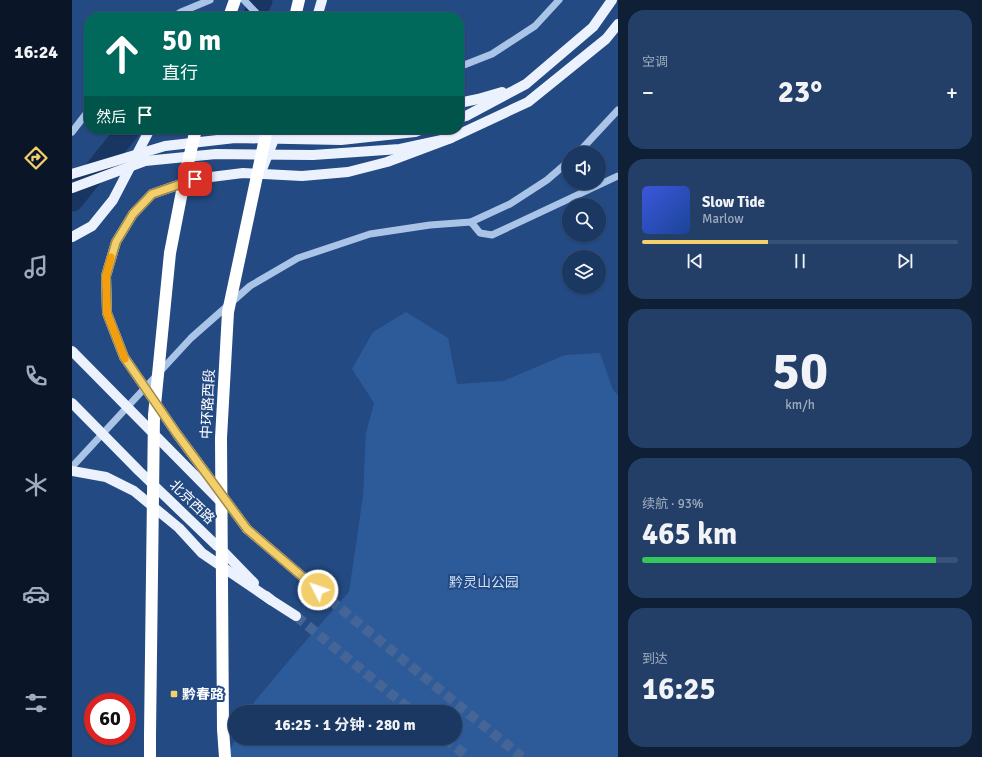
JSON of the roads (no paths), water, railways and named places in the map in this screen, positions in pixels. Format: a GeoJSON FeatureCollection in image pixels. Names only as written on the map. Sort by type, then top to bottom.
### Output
{"type":"FeatureCollection","features":[{"type":"Feature","properties":{"kind":"highway"},"geometry":{"type":"LineString","coordinates":[[231,12],[235,0]]}},
{"type":"Feature","properties":{"kind":"highway"},"geometry":{"type":"LineString","coordinates":[[296,12],[299,0]]}},
{"type":"Feature","properties":{"kind":"highway"},"geometry":{"type":"LineString","coordinates":[[150,757],[154,415],[170,253],[195,134]]}},
{"type":"Feature","properties":{"kind":"highway","name":"中环路西段"},"geometry":{"type":"LineString","coordinates":[[225,757],[223,729],[221,438],[228,312],[266,134]]}},
{"type":"Feature","properties":{"kind":"main road"},"geometry":{"type":"LineString","coordinates":[[226,12],[229,0]]}},
{"type":"Feature","properties":{"kind":"main road"},"geometry":{"type":"LineString","coordinates":[[318,12],[322,0]]}},
{"type":"Feature","properties":{"kind":"main road"},"geometry":{"type":"LineString","coordinates":[[464,117],[526,84],[592,27],[612,0]]}},
{"type":"Feature","properties":{"kind":"main road"},"geometry":{"type":"LineString","coordinates":[[464,132],[528,102],[606,39],[618,24]]}},
{"type":"Feature","properties":{"kind":"main road"},"geometry":{"type":"LineString","coordinates":[[464,102],[526,84]]}},
{"type":"Feature","properties":{"kind":"main road"},"geometry":{"type":"LineString","coordinates":[[72,237],[92,226],[113,200],[147,134]]}},
{"type":"Feature","properties":{"kind":"main road"},"geometry":{"type":"LineString","coordinates":[[255,188],[276,134]]}},
{"type":"Feature","properties":{"kind":"main road"},"geometry":{"type":"LineString","coordinates":[[72,174],[165,146],[235,138],[341,140],[396,134]]}},
{"type":"Feature","properties":{"kind":"main road"},"geometry":{"type":"LineString","coordinates":[[247,529],[177,434],[124,357],[107,313],[106,276],[116,242],[133,214],[152,194],[195,179],[242,173],[302,176],[348,172],[387,162],[460,134]]}},
{"type":"Feature","properties":{"kind":"main road"},"geometry":{"type":"LineString","coordinates":[[72,188],[145,161],[216,154],[313,155],[400,149],[451,138]]}},
{"type":"Feature","properties":{"kind":"main road","name":"北京西路"},"geometry":{"type":"LineString","coordinates":[[72,351],[247,529],[318,590]]}},
{"type":"Feature","properties":{"kind":"main road","name":"北京西路"},"geometry":{"type":"LineString","coordinates":[[72,403],[271,600],[296,616]]}},
{"type":"Feature","properties":{"kind":"main road"},"geometry":{"type":"LineString","coordinates":[[72,471],[106,477],[134,491],[179,528],[202,553],[271,600]]}},
{"type":"Feature","properties":{"kind":"street"},"geometry":{"type":"LineString","coordinates":[[180,12],[210,0]]}},
{"type":"Feature","properties":{"kind":"street"},"geometry":{"type":"LineString","coordinates":[[244,0],[255,12]]}},
{"type":"Feature","properties":{"kind":"street"},"geometry":{"type":"LineString","coordinates":[[464,65],[492,54],[535,26],[560,0]]}},
{"type":"Feature","properties":{"kind":"street"},"geometry":{"type":"LineString","coordinates":[[585,146],[618,110]]}},
{"type":"Feature","properties":{"kind":"street"},"geometry":{"type":"LineString","coordinates":[[72,132],[84,116]]}},
{"type":"Feature","properties":{"kind":"street"},"geometry":{"type":"LineString","coordinates":[[72,468],[191,338],[250,286],[298,258],[370,234],[430,225],[471,222],[510,204],[547,180],[562,167]]}},
{"type":"Feature","properties":{"kind":"street"},"geometry":{"type":"LineString","coordinates":[[471,222],[480,233],[492,235],[618,176]]}},
{"type":"Feature","properties":{"kind":"waterway"},"geometry":{"type":"LineString","coordinates":[[256,12],[261,0]]}},
{"type":"Feature","properties":{"kind":"waterway"},"geometry":{"type":"LineString","coordinates":[[72,200],[125,134]]}},
{"type":"Feature","properties":{"kind":"tunnel"},"geometry":{"type":"LineString","coordinates":[[318,590],[522,757]]}},
{"type":"Feature","properties":{"kind":"tunnel"},"geometry":{"type":"LineString","coordinates":[[296,616],[404,705]]}},
{"type":"Feature","properties":{"kind":"tunnel"},"geometry":{"type":"LineString","coordinates":[[453,745],[468,757]]}},
{"type":"Feature","properties":{"kind":"place","name":"黔春路"},"geometry":{"type":"Point","coordinates":[174,694]}},
{"type":"Feature","properties":{"kind":"park label","name":"黔灵山公园"},"geometry":{"type":"Point","coordinates":[484,582]}}]}
